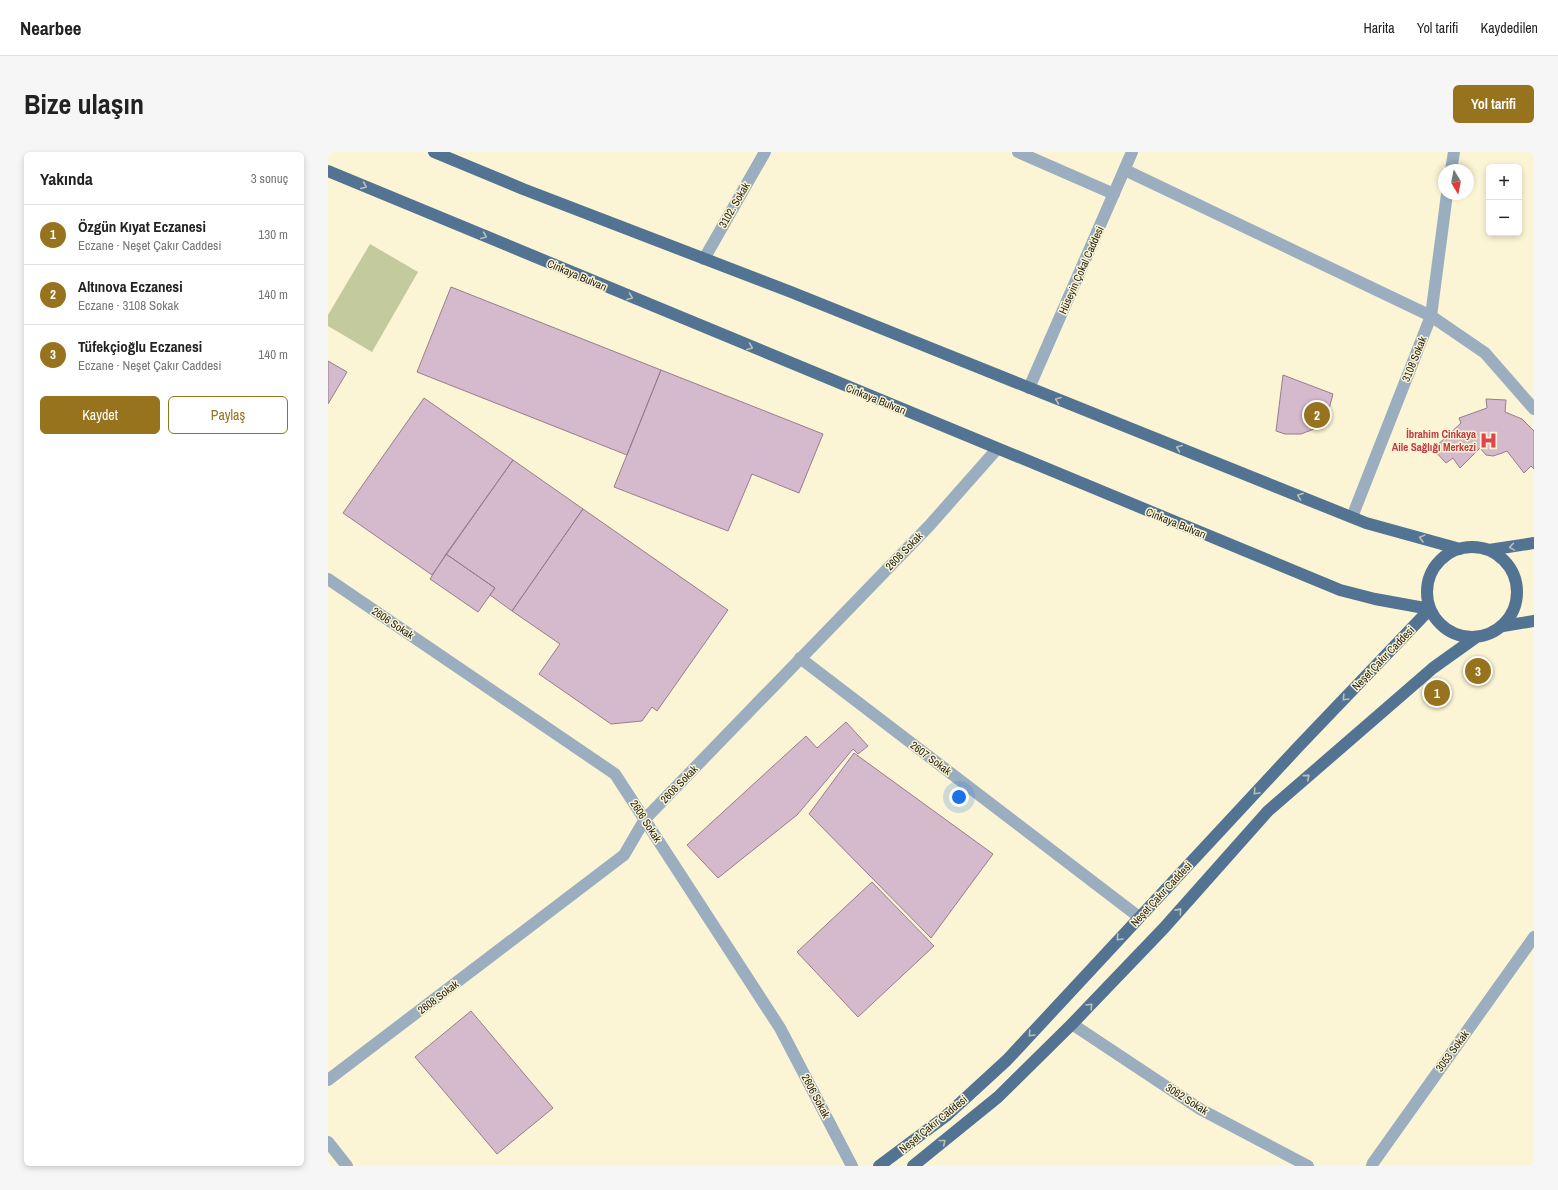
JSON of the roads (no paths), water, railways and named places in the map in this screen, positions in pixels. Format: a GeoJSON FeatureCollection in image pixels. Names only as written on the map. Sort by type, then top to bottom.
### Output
{"type":"FeatureCollection","features":[{"type":"Feature","properties":{"kind":"main road"},"geometry":{"type":"LineString","coordinates":[[434,152],[523,189],[704,259],[1366,523],[1460,549]]}},
{"type":"Feature","properties":{"kind":"main road","name":"Cinkaya Bulvarı"},"geometry":{"type":"LineString","coordinates":[[328,171],[1340,590],[1375,599],[1430,609]]}},
{"type":"Feature","properties":{"kind":"main road"},"geometry":{"type":"LineString","coordinates":[[1489,550],[1534,543]]}},
{"type":"Feature","properties":{"kind":"main road"},"geometry":{"type":"LineString","coordinates":[[1475,547],[1489,550],[1502,558],[1512,569],[1517,584],[1518,599],[1513,614],[1503,626],[1490,634],[1475,638],[1461,636],[1448,630],[1437,621],[1430,609],[1427,597],[1428,584],[1432,572],[1439,562],[1448,554],[1460,549],[1475,547]]}},
{"type":"Feature","properties":{"kind":"main road","name":"Neşet Çakır Caddesi"},"geometry":{"type":"LineString","coordinates":[[879,1166],[946,1116],[1007,1060],[1139,917],[1430,609]]}},
{"type":"Feature","properties":{"kind":"main road"},"geometry":{"type":"LineString","coordinates":[[1503,626],[1534,621]]}},
{"type":"Feature","properties":{"kind":"main road","name":"Neşet Çakır Caddesi"},"geometry":{"type":"LineString","coordinates":[[913,1166],[998,1097],[1072,1024],[1164,928],[1268,811],[1433,668],[1475,638]]}},
{"type":"Feature","properties":{"kind":"street","name":"3102. Sokak"},"geometry":{"type":"LineString","coordinates":[[704,259],[765,152]]}},
{"type":"Feature","properties":{"kind":"street"},"geometry":{"type":"LineString","coordinates":[[1018,152],[1114,194]]}},
{"type":"Feature","properties":{"kind":"street","name":"Hüseyin Çokal Caddesi"},"geometry":{"type":"LineString","coordinates":[[1029,388],[1132,152]]}},
{"type":"Feature","properties":{"kind":"street"},"geometry":{"type":"LineString","coordinates":[[1452,164],[1454,152]]}},
{"type":"Feature","properties":{"kind":"street"},"geometry":{"type":"LineString","coordinates":[[1125,170],[1431,316],[1485,353],[1534,409]]}},
{"type":"Feature","properties":{"kind":"street","name":"3108 Sokak"},"geometry":{"type":"LineString","coordinates":[[1352,517],[1431,316],[1446,200]]}},
{"type":"Feature","properties":{"kind":"street","name":"2608 Sokak"},"geometry":{"type":"LineString","coordinates":[[328,1080],[624,855],[645,819],[929,526],[997,449]]}},
{"type":"Feature","properties":{"kind":"street","name":"2606 Sokak"},"geometry":{"type":"LineString","coordinates":[[328,579],[615,774],[780,1028],[852,1166]]}},
{"type":"Feature","properties":{"kind":"street","name":"2607 Sokak"},"geometry":{"type":"LineString","coordinates":[[800,658],[1139,917]]}},
{"type":"Feature","properties":{"kind":"street","name":"3053 Sokak"},"geometry":{"type":"LineString","coordinates":[[1372,1166],[1534,937]]}},
{"type":"Feature","properties":{"kind":"street","name":"3062 Sokak"},"geometry":{"type":"LineString","coordinates":[[1072,1024],[1200,1109],[1308,1166]]}},
{"type":"Feature","properties":{"kind":"street"},"geometry":{"type":"LineString","coordinates":[[328,1142],[347,1166]]}},
{"type":"Feature","properties":{"kind":"place","name":"Altınova Eczanesi"},"geometry":{"type":"Point","coordinates":[1317,415]}},
{"type":"Feature","properties":{"kind":"place","name":"İbrahim Cinkaya Aile Sağlığı Merkezi"},"geometry":{"type":"Point","coordinates":[1489,440]}},
{"type":"Feature","properties":{"kind":"place","name":"Tüfekçioğlu Eczanesi"},"geometry":{"type":"Point","coordinates":[1478,671]}},
{"type":"Feature","properties":{"kind":"place","name":"Özgün Kıyat Eczanesi"},"geometry":{"type":"Point","coordinates":[1437,693]}}]}
